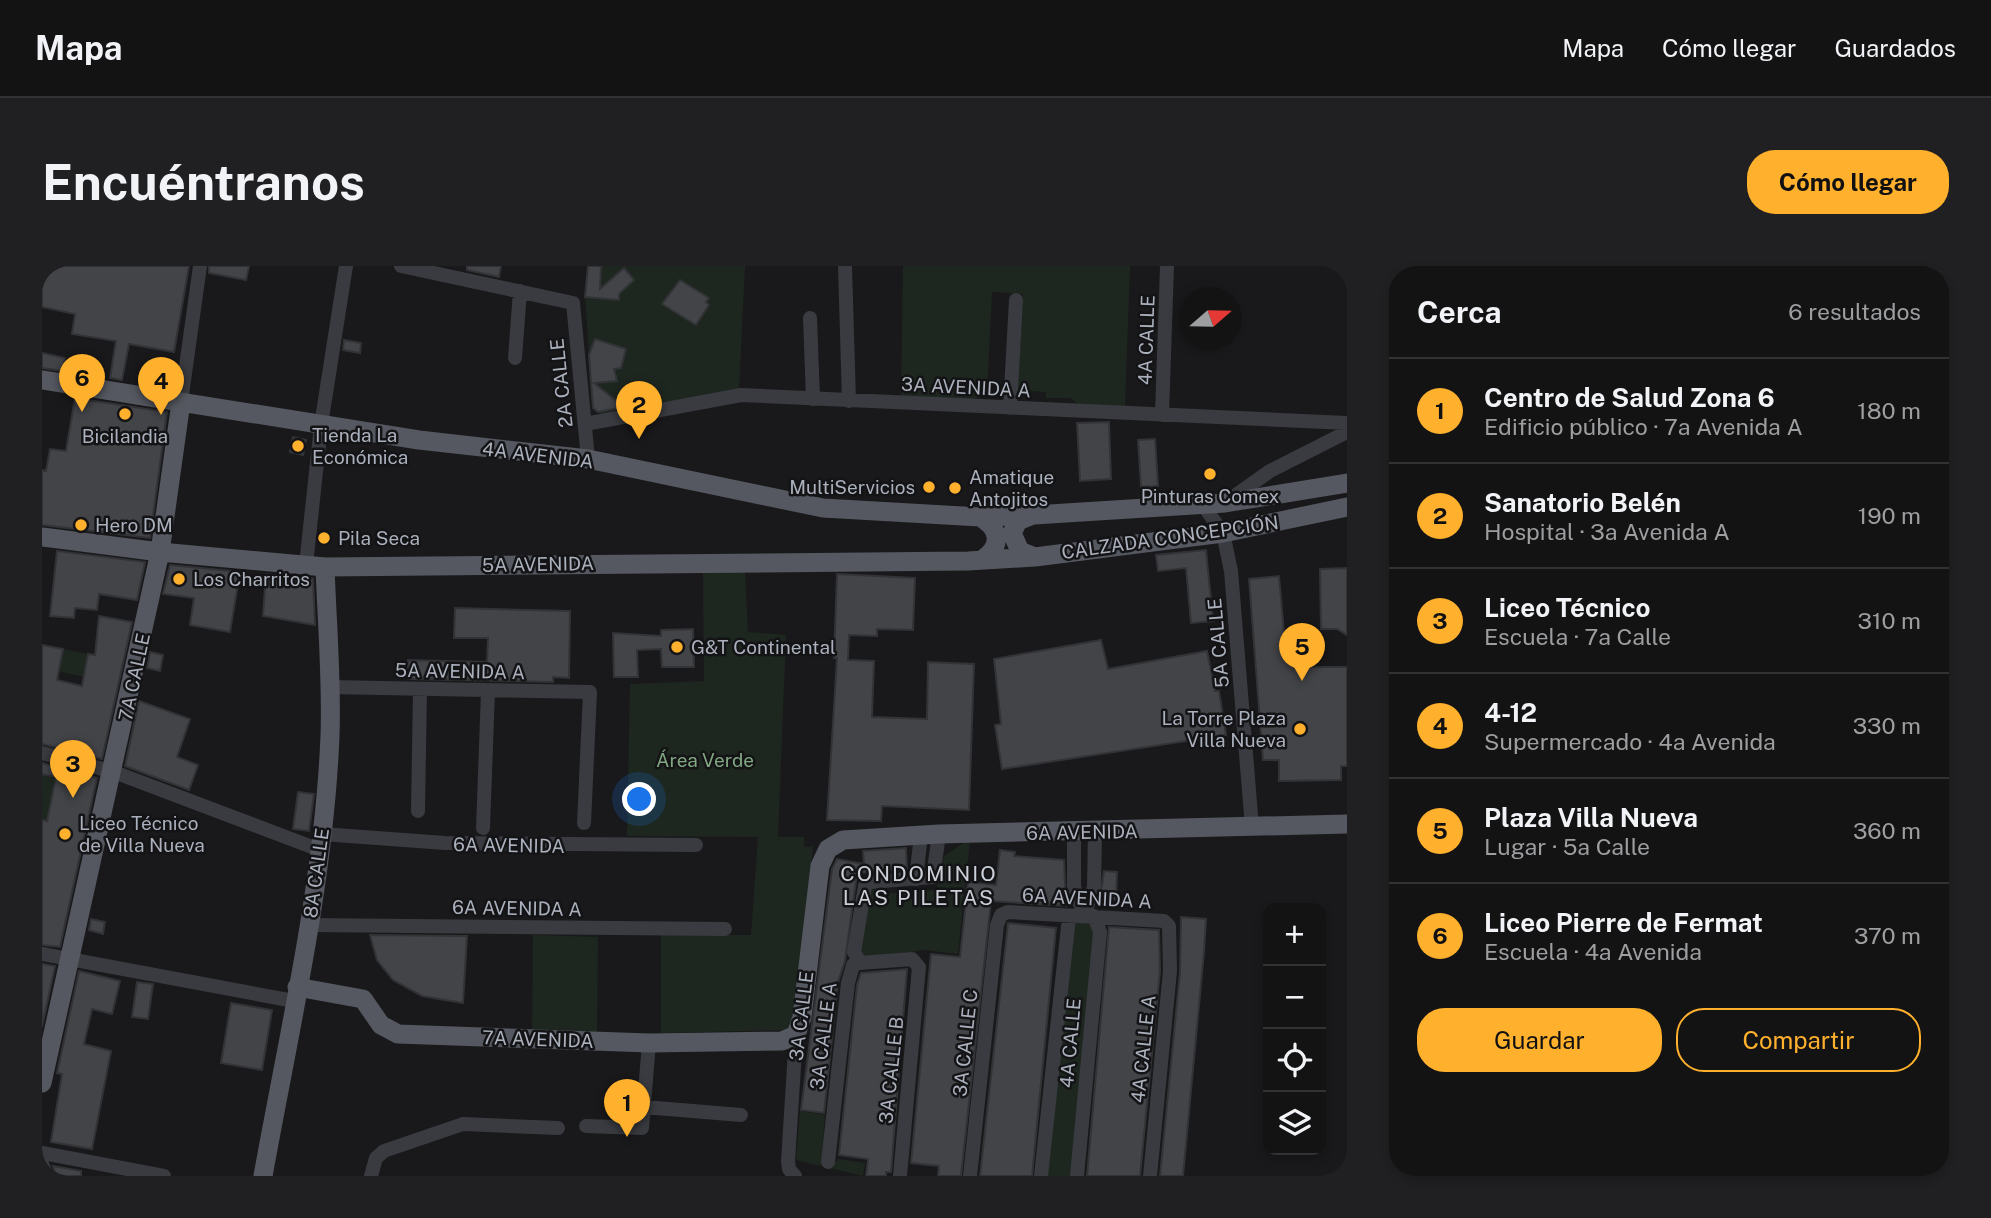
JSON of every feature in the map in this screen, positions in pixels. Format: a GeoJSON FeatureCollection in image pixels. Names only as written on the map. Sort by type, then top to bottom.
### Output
{"type":"FeatureCollection","features":[{"type":"Feature","properties":{"kind":"main road","name":"4A AVENIDA"},"geometry":{"type":"LineString","coordinates":[[42,380],[419,440],[588,459],[823,508],[980,517],[1034,515]]}},
{"type":"Feature","properties":{"kind":"main road","name":"7A CALLE"},"geometry":{"type":"LineString","coordinates":[[42,1083],[114,772],[160,552],[181,402]]}},
{"type":"Feature","properties":{"kind":"main road","name":"CALZADA CONCEPCIÓN"},"geometry":{"type":"LineString","coordinates":[[1034,515],[1225,503],[1347,483]]}},
{"type":"Feature","properties":{"kind":"main road","name":"CALZADA CONCEPCIÓN"},"geometry":{"type":"LineString","coordinates":[[1035,557],[1223,533],[1347,507]]}},
{"type":"Feature","properties":{"kind":"main road"},"geometry":{"type":"LineString","coordinates":[[1034,515],[1018,521],[1012,533],[1020,551],[1035,557]]}},
{"type":"Feature","properties":{"kind":"main road"},"geometry":{"type":"LineString","coordinates":[[980,517],[994,528],[997,539],[993,551],[983,559]]}},
{"type":"Feature","properties":{"kind":"main road","name":"5A AVENIDA"},"geometry":{"type":"LineString","coordinates":[[42,537],[160,552],[315,566],[1035,557]]}},
{"type":"Feature","properties":{"kind":"main road","name":"8A CALLE"},"geometry":{"type":"LineString","coordinates":[[263,1176],[309,925],[321,842],[330,687],[315,566]]}},
{"type":"Feature","properties":{"kind":"main road","name":"6A AVENIDA"},"geometry":{"type":"LineString","coordinates":[[823,855],[832,845],[843,841],[930,835],[1347,824]]}},
{"type":"Feature","properties":{"kind":"main road","name":"3A CALLE"},"geometry":{"type":"LineString","coordinates":[[796,1035],[802,1017],[817,876],[823,855]]}},
{"type":"Feature","properties":{"kind":"main road","name":"7A AVENIDA"},"geometry":{"type":"LineString","coordinates":[[295,994],[363,999],[381,1025],[398,1034],[649,1043],[782,1041],[796,1035]]}},
{"type":"Feature","properties":{"kind":"street","name":"7A CALLE"},"geometry":{"type":"LineString","coordinates":[[181,402],[200,266]]}},
{"type":"Feature","properties":{"kind":"street","name":"8A CALLE"},"geometry":{"type":"LineString","coordinates":[[315,566],[321,425],[346,266]]}},
{"type":"Feature","properties":{"kind":"street"},"geometry":{"type":"LineString","coordinates":[[401,266],[520,291],[515,358]]}},
{"type":"Feature","properties":{"kind":"street"},"geometry":{"type":"LineString","coordinates":[[845,266],[849,401]]}},
{"type":"Feature","properties":{"kind":"street","name":"4A CALLE"},"geometry":{"type":"LineString","coordinates":[[1162,415],[1167,266]]}},
{"type":"Feature","properties":{"kind":"street","name":"2A CALLE"},"geometry":{"type":"LineString","coordinates":[[520,291],[573,303],[588,459]]}},
{"type":"Feature","properties":{"kind":"street"},"geometry":{"type":"LineString","coordinates":[[1010,408],[1016,300]]}},
{"type":"Feature","properties":{"kind":"street"},"geometry":{"type":"LineString","coordinates":[[810,318],[813,399]]}},
{"type":"Feature","properties":{"kind":"street","name":"3A AVENIDA A"},"geometry":{"type":"LineString","coordinates":[[585,424],[741,395],[1347,424]]}},
{"type":"Feature","properties":{"kind":"street"},"geometry":{"type":"LineString","coordinates":[[1225,503],[1270,471],[1347,432]]}},
{"type":"Feature","properties":{"kind":"street","name":"5A CALLE"},"geometry":{"type":"LineString","coordinates":[[1202,504],[1223,533],[1231,571],[1252,828]]}},
{"type":"Feature","properties":{"kind":"street","name":"5A AVENIDA A"},"geometry":{"type":"LineString","coordinates":[[330,687],[590,692],[584,823]]}},
{"type":"Feature","properties":{"kind":"street"},"geometry":{"type":"LineString","coordinates":[[418,811],[420,690]]}},
{"type":"Feature","properties":{"kind":"street"},"geometry":{"type":"LineString","coordinates":[[483,828],[488,691]]}},
{"type":"Feature","properties":{"kind":"street","name":"6A AVENIDA"},"geometry":{"type":"LineString","coordinates":[[42,753],[114,772],[321,842],[584,847],[696,845]]}},
{"type":"Feature","properties":{"kind":"street","name":"4A CALLE"},"geometry":{"type":"LineString","coordinates":[[1041,1176],[1082,916],[1094,887],[1095,832]]}},
{"type":"Feature","properties":{"kind":"street","name":"4A CALLE"},"geometry":{"type":"LineString","coordinates":[[1074,833],[1074,887],[1082,916],[1100,930],[1077,1176]]}},
{"type":"Feature","properties":{"kind":"street"},"geometry":{"type":"LineString","coordinates":[[930,835],[933,877],[916,879],[930,835]]}},
{"type":"Feature","properties":{"kind":"street","name":"3A CALLE A"},"geometry":{"type":"LineString","coordinates":[[828,1162],[848,983],[853,965],[860,963],[854,952],[863,890],[868,883],[916,879]]}},
{"type":"Feature","properties":{"kind":"street","name":"6A AVENIDA A"},"geometry":{"type":"LineString","coordinates":[[1001,915],[1008,912],[1161,921],[1169,927]]}},
{"type":"Feature","properties":{"kind":"street","name":"3A CALLE C"},"geometry":{"type":"LineString","coordinates":[[970,1176],[997,925],[1001,915]]}},
{"type":"Feature","properties":{"kind":"street","name":"6A AVENIDA A"},"geometry":{"type":"LineString","coordinates":[[309,925],[725,929]]}},
{"type":"Feature","properties":{"kind":"street","name":"4A CALLE A"},"geometry":{"type":"LineString","coordinates":[[1150,1176],[1170,971],[1169,927]]}},
{"type":"Feature","properties":{"kind":"street","name":"7A AVENIDA"},"geometry":{"type":"LineString","coordinates":[[42,954],[295,994]]}},
{"type":"Feature","properties":{"kind":"street","name":"3A CALLE B"},"geometry":{"type":"LineString","coordinates":[[860,963],[912,960],[919,967],[900,1176]]}},
{"type":"Feature","properties":{"kind":"street","name":"3A CALLE"},"geometry":{"type":"LineString","coordinates":[[795,1176],[788,1161],[796,1035]]}},
{"type":"Feature","properties":{"kind":"street"},"geometry":{"type":"LineString","coordinates":[[586,1125],[642,1128],[649,1043]]}},
{"type":"Feature","properties":{"kind":"street"},"geometry":{"type":"LineString","coordinates":[[644,1107],[741,1115]]}},
{"type":"Feature","properties":{"kind":"street"},"geometry":{"type":"LineString","coordinates":[[371,1176],[378,1156],[402,1144],[463,1124],[558,1128]]}},
{"type":"Feature","properties":{"kind":"street"},"geometry":{"type":"LineString","coordinates":[[42,1153],[164,1176]]}},
{"type":"Feature","properties":{"kind":"street"},"geometry":{"type":"LineString","coordinates":[[42,1164],[47,1176]]}},
{"type":"Feature","properties":{"kind":"green space"},"geometry":{"type":"Polygon","coordinates":[[[588,266],[745,266],[739,390],[602,415],[593,408],[585,297],[588,266]]]}},
{"type":"Feature","properties":{"kind":"green space"},"geometry":{"type":"Polygon","coordinates":[[[903,266],[1130,266],[1125,406],[1080,405],[1070,398],[1046,398],[1046,392],[1018,390],[1023,294],[992,292],[987,394],[971,400],[901,398],[903,266]]]}},
{"type":"Feature","properties":{"kind":"green space","name":"Área Verde"},"geometry":{"type":"Polygon","coordinates":[[[703,571],[745,571],[748,632],[786,635],[778,837],[804,837],[804,847],[813,846],[794,1019],[787,1029],[782,1030],[661,1033],[661,935],[751,935],[758,837],[627,836],[630,684],[704,681],[703,571]]]}},
{"type":"Feature","properties":{"kind":"green space"},"geometry":{"type":"Polygon","coordinates":[[[63,649],[88,654],[84,677],[58,671],[63,649]]]}},
{"type":"Feature","properties":{"kind":"green space"},"geometry":{"type":"Polygon","coordinates":[[[42,774],[56,777],[47,821],[42,820],[42,774]]]}},
{"type":"Feature","properties":{"kind":"green space"},"geometry":{"type":"Polygon","coordinates":[[[970,839],[958,954],[925,950],[864,957],[860,950],[867,895],[872,889],[884,886],[879,894],[936,890],[939,881],[944,881],[941,869],[944,856],[970,839]]]}},
{"type":"Feature","properties":{"kind":"green space"},"geometry":{"type":"Polygon","coordinates":[[[1076,922],[1094,925],[1073,1176],[1046,1176],[1072,928],[1076,922]]]}},
{"type":"Feature","properties":{"kind":"green space"},"geometry":{"type":"Polygon","coordinates":[[[533,935],[598,937],[597,1032],[532,1031],[533,935]]]}},
{"type":"Feature","properties":{"kind":"green space"},"geometry":{"type":"Polygon","coordinates":[[[800,1111],[825,1115],[821,1166],[796,1160],[800,1111]]]}},
{"type":"Feature","properties":{"kind":"green space"},"geometry":{"type":"Polygon","coordinates":[[[838,1159],[865,1163],[863,1176],[830,1168],[838,1159]]]}},
{"type":"Feature","properties":{"kind":"building"},"geometry":{"type":"Polygon","coordinates":[[[42,266],[189,266],[174,352],[129,344],[122,380],[110,378],[116,341],[72,334],[75,314],[42,307],[42,266]]]}},
{"type":"Feature","properties":{"kind":"building"},"geometry":{"type":"Polygon","coordinates":[[[209,266],[249,266],[246,280],[209,273],[209,266]]]}},
{"type":"Feature","properties":{"kind":"building"},"geometry":{"type":"Polygon","coordinates":[[[467,266],[501,266],[499,277],[467,270],[467,266]]]}},
{"type":"Feature","properties":{"kind":"building"},"geometry":{"type":"Polygon","coordinates":[[[588,266],[601,266],[600,289],[624,268],[634,280],[619,294],[619,300],[585,297],[588,266]]]}},
{"type":"Feature","properties":{"kind":"building"},"geometry":{"type":"Polygon","coordinates":[[[680,280],[709,298],[706,302],[709,305],[696,325],[662,304],[680,280]]]}},
{"type":"Feature","properties":{"kind":"building"},"geometry":{"type":"Polygon","coordinates":[[[595,339],[626,349],[621,368],[614,369],[617,381],[594,383],[624,407],[598,412],[593,408],[589,355],[595,339]]]}},
{"type":"Feature","properties":{"kind":"building"},"geometry":{"type":"Polygon","coordinates":[[[344,340],[361,343],[360,353],[343,350],[344,340]]]}},
{"type":"Feature","properties":{"kind":"building"},"geometry":{"type":"Polygon","coordinates":[[[42,353],[65,358],[63,371],[42,368],[42,353]]]}},
{"type":"Feature","properties":{"kind":"building"},"geometry":{"type":"Polygon","coordinates":[[[75,398],[167,412],[150,538],[42,525],[42,470],[46,471],[50,449],[66,451],[75,398]]]}},
{"type":"Feature","properties":{"kind":"building"},"geometry":{"type":"Polygon","coordinates":[[[1109,422],[1111,479],[1080,481],[1077,423],[1109,422]]]}},
{"type":"Feature","properties":{"kind":"building","name":"Tienda La Económica"},"geometry":{"type":"Polygon","coordinates":[[[293,437],[306,440],[303,455],[290,452],[293,437]]]}},
{"type":"Feature","properties":{"kind":"building"},"geometry":{"type":"Polygon","coordinates":[[[1155,439],[1158,486],[1141,487],[1138,440],[1155,439]]]}},
{"type":"Feature","properties":{"kind":"building"},"geometry":{"type":"Polygon","coordinates":[[[1206,550],[1213,621],[1191,623],[1186,568],[1158,571],[1156,555],[1206,550]]]}},
{"type":"Feature","properties":{"kind":"building"},"geometry":{"type":"Polygon","coordinates":[[[57,551],[145,562],[137,600],[99,594],[97,610],[75,608],[74,618],[50,616],[57,551]]]}},
{"type":"Feature","properties":{"kind":"building"},"geometry":{"type":"Polygon","coordinates":[[[170,565],[240,572],[230,632],[190,625],[194,598],[163,594],[170,565]]]}},
{"type":"Feature","properties":{"kind":"building"},"geometry":{"type":"Polygon","coordinates":[[[1347,568],[1347,635],[1337,629],[1321,629],[1320,569],[1347,568]]]}},
{"type":"Feature","properties":{"kind":"building"},"geometry":{"type":"Polygon","coordinates":[[[266,574],[313,579],[315,625],[263,616],[266,574]]]}},
{"type":"Feature","properties":{"kind":"building"},"geometry":{"type":"Polygon","coordinates":[[[837,574],[915,578],[913,630],[877,629],[877,636],[849,635],[848,660],[874,661],[872,717],[927,719],[928,662],[974,664],[969,810],[882,806],[881,821],[827,820],[837,658],[834,658],[837,574]]]}},
{"type":"Feature","properties":{"kind":"building"},"geometry":{"type":"Polygon","coordinates":[[[1279,576],[1286,656],[1299,656],[1298,667],[1347,667],[1347,766],[1341,766],[1341,780],[1279,781],[1279,760],[1263,760],[1249,579],[1279,576]]]}},
{"type":"Feature","properties":{"kind":"building"},"geometry":{"type":"Polygon","coordinates":[[[455,608],[570,611],[569,678],[553,677],[553,682],[408,679],[408,660],[487,662],[488,638],[454,638],[455,608]]]}},
{"type":"Feature","properties":{"kind":"building"},"geometry":{"type":"Polygon","coordinates":[[[99,616],[132,622],[102,759],[42,744],[42,645],[63,649],[57,680],[82,686],[88,654],[95,655],[99,616]]]}},
{"type":"Feature","properties":{"kind":"building"},"geometry":{"type":"Polygon","coordinates":[[[693,629],[694,667],[662,667],[661,649],[637,650],[638,677],[614,677],[613,633],[661,636],[661,630],[693,629]]]}},
{"type":"Feature","properties":{"kind":"building"},"geometry":{"type":"Polygon","coordinates":[[[1101,640],[1108,669],[1207,651],[1215,691],[1219,691],[1226,735],[1002,769],[995,725],[1001,724],[994,659],[1101,640]]]}},
{"type":"Feature","properties":{"kind":"building"},"geometry":{"type":"Polygon","coordinates":[[[150,652],[163,655],[160,671],[147,668],[150,652]]]}},
{"type":"Feature","properties":{"kind":"building"},"geometry":{"type":"Polygon","coordinates":[[[139,701],[190,719],[177,757],[198,765],[189,790],[125,766],[139,701]]]}},
{"type":"Feature","properties":{"kind":"building","name":"Liceo Técnico de Villa Nueva"},"geometry":{"type":"Polygon","coordinates":[[[42,763],[97,778],[60,947],[42,945],[42,820],[47,821],[56,777],[42,774],[42,763]]]}},
{"type":"Feature","properties":{"kind":"building"},"geometry":{"type":"Polygon","coordinates":[[[298,792],[314,794],[309,831],[293,829],[298,792]]]}},
{"type":"Feature","properties":{"kind":"building"},"geometry":{"type":"Polygon","coordinates":[[[906,848],[907,869],[857,873],[845,961],[838,982],[824,1113],[801,1110],[832,869],[837,859],[864,864],[863,851],[906,848]]]}},
{"type":"Feature","properties":{"kind":"building"},"geometry":{"type":"Polygon","coordinates":[[[1000,850],[1015,852],[1014,856],[1064,860],[1066,906],[991,901],[961,1176],[938,1176],[939,1166],[911,1163],[931,954],[960,957],[968,882],[996,885],[1000,850]]]}},
{"type":"Feature","properties":{"kind":"building"},"geometry":{"type":"Polygon","coordinates":[[[1104,871],[1117,872],[1116,900],[1100,899],[1104,871]]]}},
{"type":"Feature","properties":{"kind":"building"},"geometry":{"type":"Polygon","coordinates":[[[1181,917],[1206,919],[1204,952],[1183,1176],[1160,1176],[1180,972],[1181,917]]]}},
{"type":"Feature","properties":{"kind":"building"},"geometry":{"type":"Polygon","coordinates":[[[91,919],[105,922],[103,934],[89,930],[91,919]]]}},
{"type":"Feature","properties":{"kind":"building"},"geometry":{"type":"Polygon","coordinates":[[[1008,923],[1056,928],[1032,1176],[980,1176],[1008,923]]]}},
{"type":"Feature","properties":{"kind":"building"},"geometry":{"type":"Polygon","coordinates":[[[1109,927],[1159,930],[1160,971],[1140,1176],[1087,1176],[1109,927]]]}},
{"type":"Feature","properties":{"kind":"building"},"geometry":{"type":"Polygon","coordinates":[[[370,935],[467,936],[463,1003],[422,996],[393,980],[377,960],[370,935]]]}},
{"type":"Feature","properties":{"kind":"building"},"geometry":{"type":"Polygon","coordinates":[[[42,964],[55,966],[42,1027],[42,964]]]}},
{"type":"Feature","properties":{"kind":"building"},"geometry":{"type":"Polygon","coordinates":[[[907,969],[891,1172],[886,1172],[886,1176],[866,1176],[868,1159],[839,1155],[857,985],[861,973],[907,969]]]}},
{"type":"Feature","properties":{"kind":"building"},"geometry":{"type":"Polygon","coordinates":[[[79,971],[120,981],[112,1014],[92,1009],[84,1044],[111,1051],[92,1149],[51,1142],[62,1074],[57,1073],[79,971]]]}},
{"type":"Feature","properties":{"kind":"building"},"geometry":{"type":"Polygon","coordinates":[[[137,982],[153,984],[148,1019],[132,1017],[137,982]]]}},
{"type":"Feature","properties":{"kind":"building"},"geometry":{"type":"Polygon","coordinates":[[[231,1003],[272,1010],[262,1070],[221,1063],[231,1003]]]}},
{"type":"Feature","properties":{"kind":"building"},"geometry":{"type":"Polygon","coordinates":[[[53,1166],[81,1171],[81,1176],[56,1176],[53,1166]]]}},
{"type":"Feature","properties":{"kind":"place","name":"Liceo Pierre de Fermat"},"geometry":{"type":"Point","coordinates":[82,412]}},
{"type":"Feature","properties":{"kind":"place","name":"Bicilandia"},"geometry":{"type":"Point","coordinates":[125,414]}},
{"type":"Feature","properties":{"kind":"place","name":"4-12"},"geometry":{"type":"Point","coordinates":[161,415]}},
{"type":"Feature","properties":{"kind":"place","name":"Sanatorio Belén"},"geometry":{"type":"Point","coordinates":[639,439]}},
{"type":"Feature","properties":{"kind":"place","name":"Tienda La Económica"},"geometry":{"type":"Point","coordinates":[298,446]}},
{"type":"Feature","properties":{"kind":"place","name":"Pinturas Comex"},"geometry":{"type":"Point","coordinates":[1210,474]}},
{"type":"Feature","properties":{"kind":"place","name":"MultiServicios"},"geometry":{"type":"Point","coordinates":[929,487]}},
{"type":"Feature","properties":{"kind":"place","name":"Amatique Antojitos"},"geometry":{"type":"Point","coordinates":[955,488]}},
{"type":"Feature","properties":{"kind":"place","name":"Hero DM"},"geometry":{"type":"Point","coordinates":[81,525]}},
{"type":"Feature","properties":{"kind":"place","name":"Pila Seca"},"geometry":{"type":"Point","coordinates":[324,538]}},
{"type":"Feature","properties":{"kind":"place","name":"Los Charritos"},"geometry":{"type":"Point","coordinates":[179,579]}},
{"type":"Feature","properties":{"kind":"place","name":"G&T Continental"},"geometry":{"type":"Point","coordinates":[677,647]}},
{"type":"Feature","properties":{"kind":"place","name":"Plaza Villa Nueva"},"geometry":{"type":"Point","coordinates":[1302,681]}},
{"type":"Feature","properties":{"kind":"place","name":"La Torre Plaza Villa Nueva"},"geometry":{"type":"Point","coordinates":[1300,729]}},
{"type":"Feature","properties":{"kind":"place","name":"Liceo Técnico"},"geometry":{"type":"Point","coordinates":[73,798]}},
{"type":"Feature","properties":{"kind":"place","name":"Liceo Técnico de Villa Nueva"},"geometry":{"type":"Point","coordinates":[65,834]}},
{"type":"Feature","properties":{"kind":"place","name":"Centro de Salud Zona 6"},"geometry":{"type":"Point","coordinates":[627,1137]}},
{"type":"Feature","properties":{"kind":"district","name":"CONDOMINIO LAS PILETAS"},"geometry":{"type":"Point","coordinates":[919,886]}}]}
